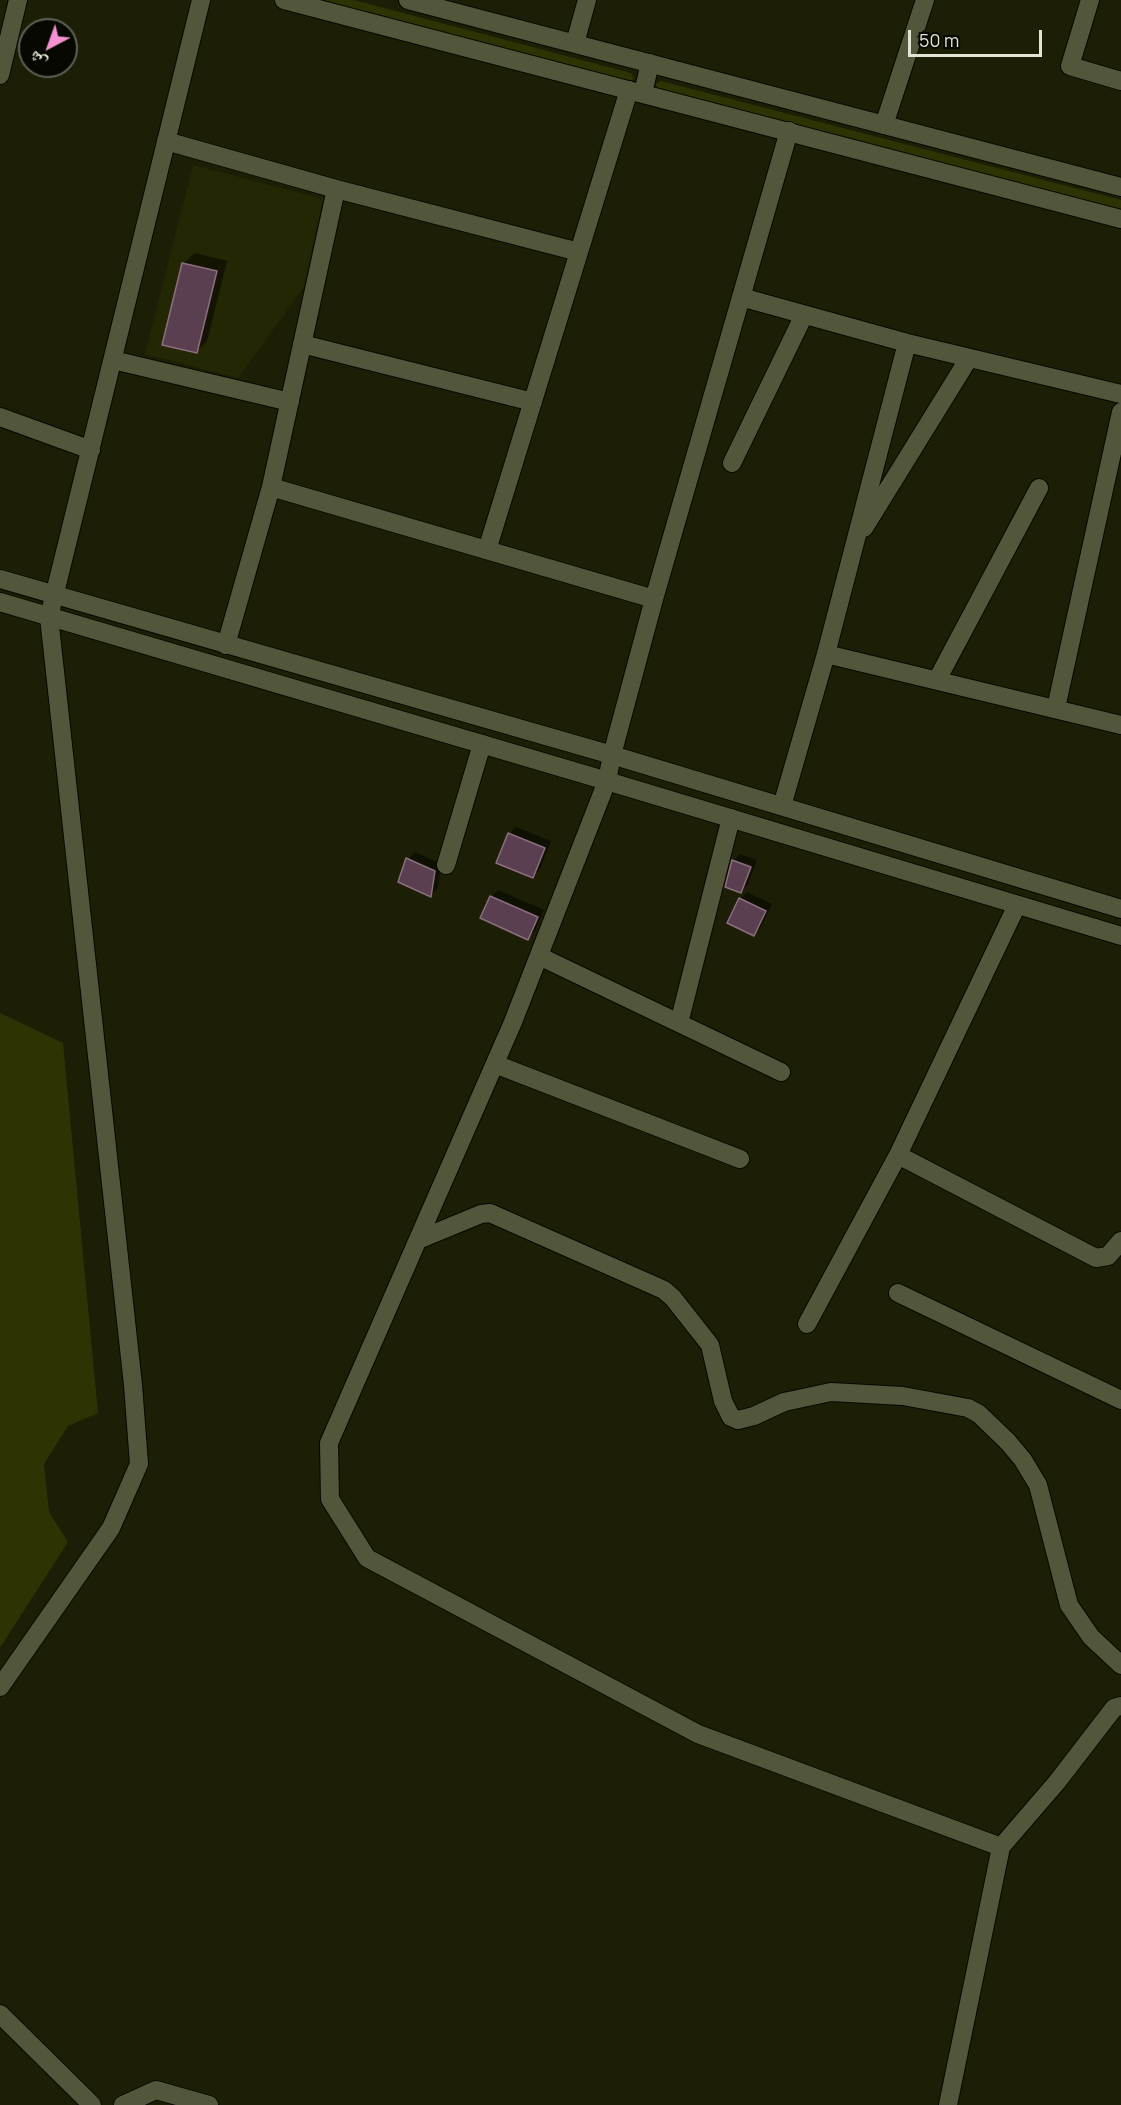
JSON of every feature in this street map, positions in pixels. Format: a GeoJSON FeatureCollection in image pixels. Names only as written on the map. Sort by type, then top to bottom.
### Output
{"type":"FeatureCollection","features":[{"type":"Feature","properties":{"kind":"street"},"geometry":{"type":"LineString","coordinates":[[0,75],[18,0]]}},
{"type":"Feature","properties":{"kind":"street"},"geometry":{"type":"LineString","coordinates":[[0,1687],[111,1528],[139,1464],[133,1385],[49,617],[201,0]]}},
{"type":"Feature","properties":{"kind":"street"},"geometry":{"type":"LineString","coordinates":[[284,0],[1121,219]]}},
{"type":"Feature","properties":{"kind":"street"},"geometry":{"type":"LineString","coordinates":[[574,43],[587,0]]}},
{"type":"Feature","properties":{"kind":"street"},"geometry":{"type":"LineString","coordinates":[[884,125],[924,0]]}},
{"type":"Feature","properties":{"kind":"street"},"geometry":{"type":"LineString","coordinates":[[1090,0],[1070,66],[1121,81]]}},
{"type":"Feature","properties":{"kind":"street"},"geometry":{"type":"LineString","coordinates":[[414,1],[1121,187]]}},
{"type":"Feature","properties":{"kind":"street"},"geometry":{"type":"LineString","coordinates":[[487,550],[579,252],[636,91],[650,63]]}},
{"type":"Feature","properties":{"kind":"street"},"geometry":{"type":"LineString","coordinates":[[789,131],[654,599],[607,781],[495,1064],[329,1443],[330,1499],[367,1558],[698,1734],[1001,1847]]}},
{"type":"Feature","properties":{"kind":"street"},"geometry":{"type":"LineString","coordinates":[[166,141],[336,189],[579,252]]}},
{"type":"Feature","properties":{"kind":"street"},"geometry":{"type":"LineString","coordinates":[[226,645],[271,486],[336,189]]}},
{"type":"Feature","properties":{"kind":"street"},"geometry":{"type":"LineString","coordinates":[[741,297],[907,343],[1121,394]]}},
{"type":"Feature","properties":{"kind":"street"},"geometry":{"type":"LineString","coordinates":[[732,463],[804,315]]}},
{"type":"Feature","properties":{"kind":"street"},"geometry":{"type":"LineString","coordinates":[[782,806],[826,654],[907,343]]}},
{"type":"Feature","properties":{"kind":"street"},"geometry":{"type":"LineString","coordinates":[[302,344],[533,402]]}},
{"type":"Feature","properties":{"kind":"street"},"geometry":{"type":"LineString","coordinates":[[854,544],[969,358]]}},
{"type":"Feature","properties":{"kind":"street"},"geometry":{"type":"LineString","coordinates":[[113,360],[290,402]]}},
{"type":"Feature","properties":{"kind":"street"},"geometry":{"type":"LineString","coordinates":[[1056,708],[1121,412]]}},
{"type":"Feature","properties":{"kind":"street"},"geometry":{"type":"LineString","coordinates":[[0,417],[91,450]]}},
{"type":"Feature","properties":{"kind":"street"},"geometry":{"type":"LineString","coordinates":[[271,486],[654,599]]}},
{"type":"Feature","properties":{"kind":"street"},"geometry":{"type":"LineString","coordinates":[[937,680],[1040,488]]}},
{"type":"Feature","properties":{"kind":"street"},"geometry":{"type":"LineString","coordinates":[[0,579],[612,755],[1121,909]]}},
{"type":"Feature","properties":{"kind":"street"},"geometry":{"type":"LineString","coordinates":[[0,602],[1121,936]]}},
{"type":"Feature","properties":{"kind":"street"},"geometry":{"type":"LineString","coordinates":[[826,654],[1121,725]]}},
{"type":"Feature","properties":{"kind":"street"},"geometry":{"type":"LineString","coordinates":[[446,865],[482,744]]}},
{"type":"Feature","properties":{"kind":"street"},"geometry":{"type":"LineString","coordinates":[[679,1023],[731,818]]}},
{"type":"Feature","properties":{"kind":"street"},"geometry":{"type":"LineString","coordinates":[[807,1324],[898,1155],[1017,905]]}},
{"type":"Feature","properties":{"kind":"street"},"geometry":{"type":"LineString","coordinates":[[538,956],[782,1072]]}},
{"type":"Feature","properties":{"kind":"street"},"geometry":{"type":"LineString","coordinates":[[495,1064],[740,1159]]}},
{"type":"Feature","properties":{"kind":"street"},"geometry":{"type":"LineString","coordinates":[[898,1155],[1096,1258],[1108,1256],[1121,1241]]}},
{"type":"Feature","properties":{"kind":"street"},"geometry":{"type":"LineString","coordinates":[[418,1240],[481,1214],[490,1213],[664,1290],[710,1345],[723,1401],[730,1417],[738,1420],[754,1416],[784,1401],[831,1392],[903,1396],[968,1408],[979,1414],[1023,1460],[1038,1485],[1069,1605],[1090,1637],[1121,1665]]}},
{"type":"Feature","properties":{"kind":"street"},"geometry":{"type":"LineString","coordinates":[[898,1293],[1121,1400]]}},
{"type":"Feature","properties":{"kind":"street"},"geometry":{"type":"LineString","coordinates":[[948,2105],[1001,1847],[1057,1782],[1114,1708],[1121,1706]]}},
{"type":"Feature","properties":{"kind":"street"},"geometry":{"type":"LineString","coordinates":[[0,2014],[92,2105]]}},
{"type":"Feature","properties":{"kind":"street"},"geometry":{"type":"LineString","coordinates":[[123,2105],[156,2090],[209,2105]]}},
{"type":"Feature","properties":{"kind":"shaded area"},"geometry":{"type":"Polygon","coordinates":[[[321,0],[354,0],[631,73],[634,78],[630,82],[321,0]]]}},
{"type":"Feature","properties":{"kind":"shaded area"},"geometry":{"type":"Polygon","coordinates":[[[661,81],[1121,200],[1121,210],[659,90],[655,84],[661,81]]]}},
{"type":"Feature","properties":{"kind":"shaded area"},"geometry":{"type":"Polygon","coordinates":[[[193,165],[323,199],[304,287],[238,378],[145,354],[193,165]]]}},
{"type":"Feature","properties":{"kind":"shaded area"},"geometry":{"type":"Polygon","coordinates":[[[0,1013],[63,1043],[98,1413],[68,1426],[44,1464],[49,1512],[68,1542],[0,1648],[0,1013]]]}},
{"type":"Feature","properties":{"kind":"building"},"geometry":{"type":"Polygon","coordinates":[[[182,263],[217,271],[197,353],[162,345],[182,263]]]}},
{"type":"Feature","properties":{"kind":"building"},"geometry":{"type":"Polygon","coordinates":[[[508,833],[545,848],[533,878],[496,863],[508,833]]]}},
{"type":"Feature","properties":{"kind":"building"},"geometry":{"type":"Polygon","coordinates":[[[406,858],[435,871],[431,897],[398,882],[406,858]]]}},
{"type":"Feature","properties":{"kind":"building"},"geometry":{"type":"Polygon","coordinates":[[[732,860],[751,867],[741,893],[725,887],[732,860]]]}},
{"type":"Feature","properties":{"kind":"building"},"geometry":{"type":"Polygon","coordinates":[[[490,896],[538,917],[528,940],[480,918],[490,896]]]}},
{"type":"Feature","properties":{"kind":"building"},"geometry":{"type":"Polygon","coordinates":[[[739,898],[766,911],[754,936],[727,923],[739,898]]]}}]}
